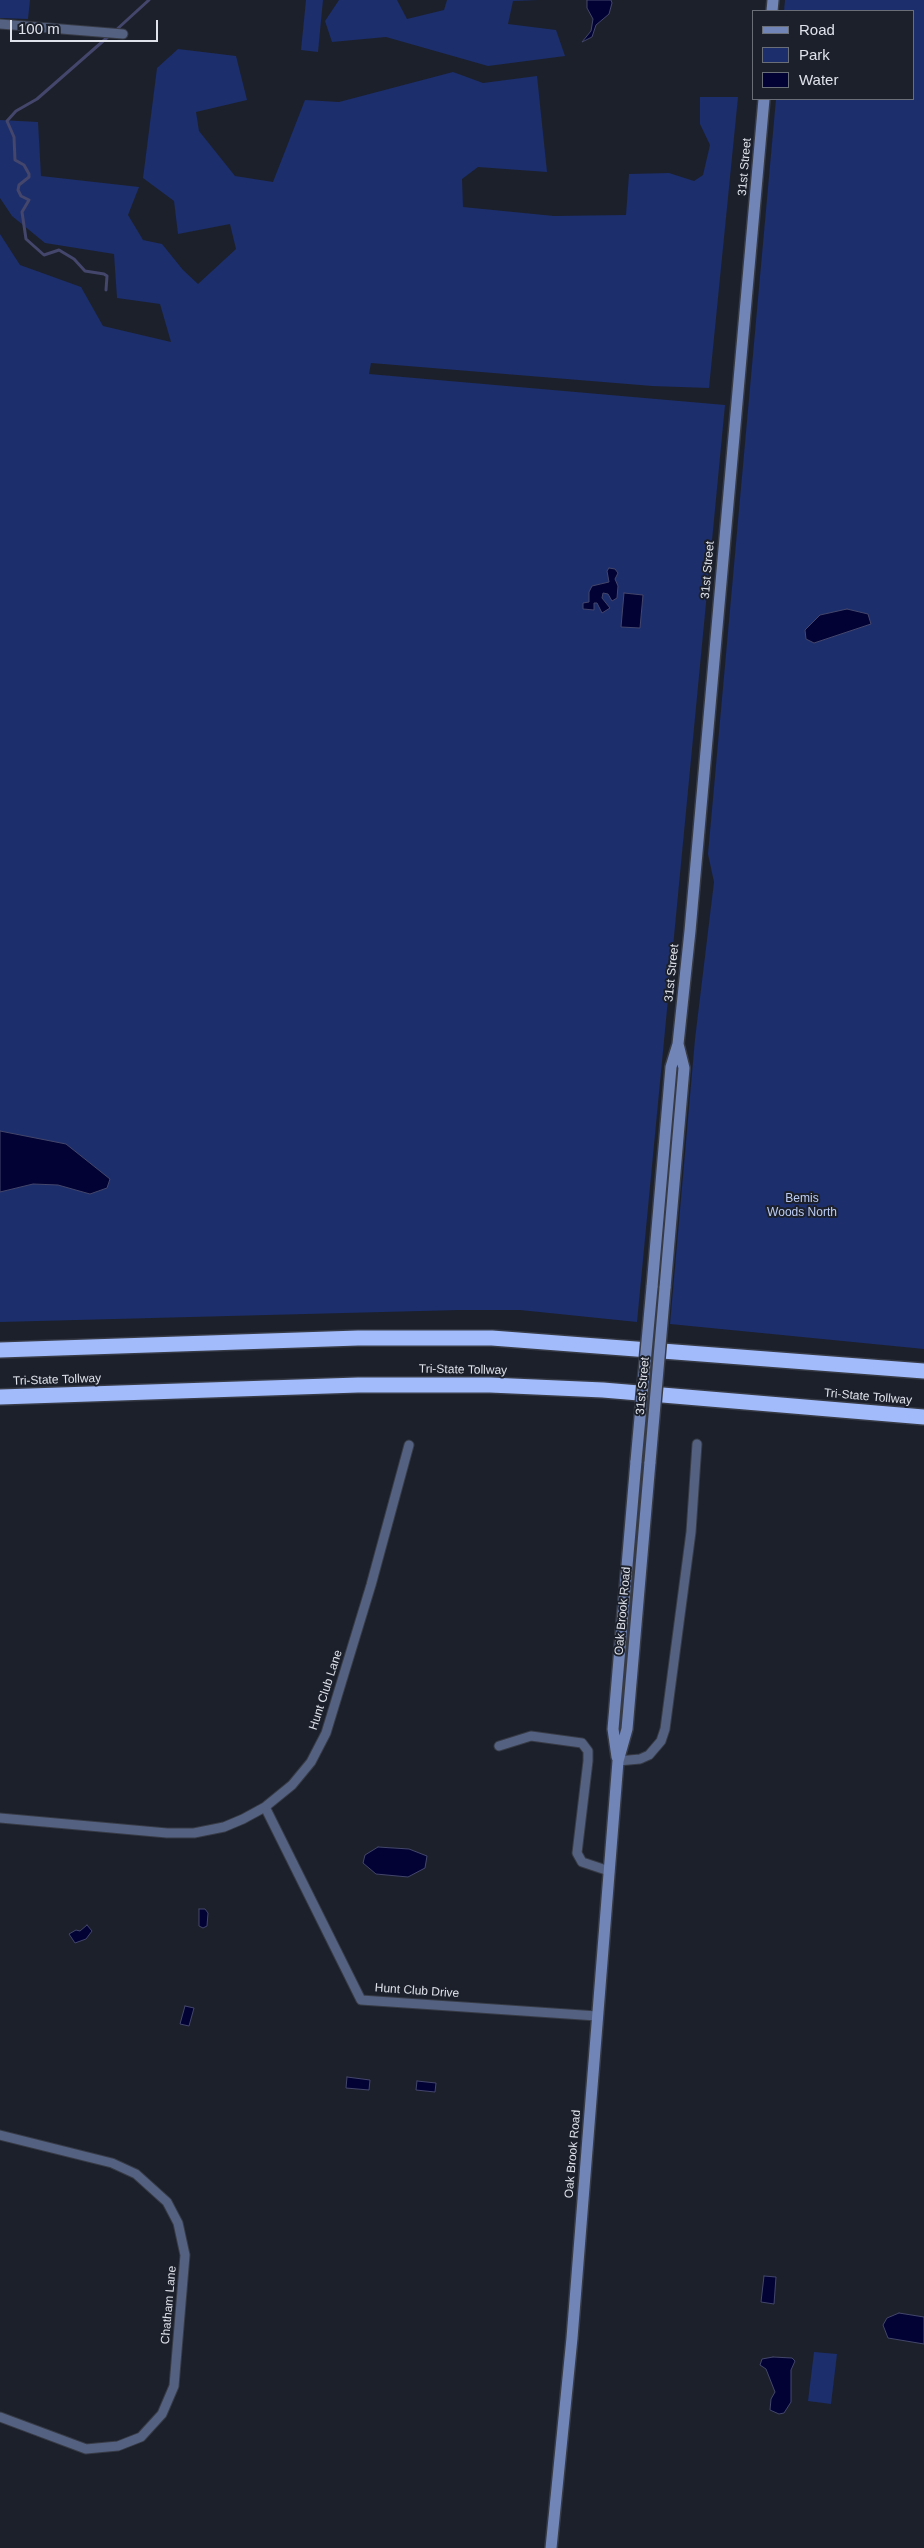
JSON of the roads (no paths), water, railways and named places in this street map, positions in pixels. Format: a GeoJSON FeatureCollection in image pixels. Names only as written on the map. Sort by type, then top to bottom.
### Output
{"type":"FeatureCollection","features":[{"type":"Feature","properties":{"kind":"highway"},"geometry":{"type":"LineString","coordinates":[[0,1350],[358,1338],[492,1338],[924,1371]]}},
{"type":"Feature","properties":{"kind":"highway","name":"Tri-State Tollway"},"geometry":{"type":"LineString","coordinates":[[0,1397],[367,1384],[481,1385],[603,1390],[924,1417]]}},
{"type":"Feature","properties":{"kind":"main road","name":"31st Street"},"geometry":{"type":"LineString","coordinates":[[636,1461],[671,1067],[678,1044],[764,100]]}},
{"type":"Feature","properties":{"kind":"main road","name":"31st Street"},"geometry":{"type":"LineString","coordinates":[[650,1462],[684,1068],[678,1044]]}},
{"type":"Feature","properties":{"kind":"main road","name":"Oak Brook Road"},"geometry":{"type":"LineString","coordinates":[[618,1761],[613,1729],[636,1461]]}},
{"type":"Feature","properties":{"kind":"main road","name":"Oak Brook Road"},"geometry":{"type":"LineString","coordinates":[[551,2548],[572,2330],[618,1761],[627,1730],[650,1462]]}},
{"type":"Feature","properties":{"kind":"street"},"geometry":{"type":"LineString","coordinates":[[0,24],[123,34]]}},
{"type":"Feature","properties":{"kind":"street"},"geometry":{"type":"LineString","coordinates":[[618,1761],[640,1760],[649,1755],[661,1741],[665,1728],[691,1532],[697,1444]]}},
{"type":"Feature","properties":{"kind":"street","name":"Hunt Club Lane"},"geometry":{"type":"LineString","coordinates":[[0,1818],[183,1834],[224,1827],[266,1807],[302,1774],[326,1733],[371,1584],[409,1445]]}},
{"type":"Feature","properties":{"kind":"street"},"geometry":{"type":"LineString","coordinates":[[499,1746],[531,1736],[582,1743],[588,1751],[588,1761],[577,1853],[582,1862],[609,1871]]}},
{"type":"Feature","properties":{"kind":"street","name":"Hunt Club Drive"},"geometry":{"type":"LineString","coordinates":[[266,1807],[361,2000],[597,2016]]}},
{"type":"Feature","properties":{"kind":"street","name":"Chatham Lane"},"geometry":{"type":"LineString","coordinates":[[0,2135],[112,2163],[136,2174],[167,2202],[182,2236],[185,2255],[174,2386],[162,2414],[140,2437],[118,2446],[86,2449],[0,2417]]}},
{"type":"Feature","properties":{"kind":"water"},"geometry":{"type":"Polygon","coordinates":[[[587,0],[611,0],[612,3],[609,14],[596,25],[592,37],[582,42],[591,31],[593,19],[587,8],[587,0]]]}},
{"type":"Feature","properties":{"kind":"water"},"geometry":{"type":"Polygon","coordinates":[[[609,568],[615,569],[618,573],[615,579],[618,586],[617,598],[612,601],[608,594],[603,593],[602,598],[610,608],[602,613],[597,603],[594,603],[594,610],[583,609],[583,603],[589,602],[589,592],[592,586],[609,582],[607,571],[609,568]]]}},
{"type":"Feature","properties":{"kind":"water"},"geometry":{"type":"Polygon","coordinates":[[[624,593],[643,595],[640,628],[621,627],[624,593]]]}},
{"type":"Feature","properties":{"kind":"water"},"geometry":{"type":"Polygon","coordinates":[[[847,609],[868,614],[871,624],[814,643],[806,639],[805,630],[820,615],[847,609]]]}},
{"type":"Feature","properties":{"kind":"water"},"geometry":{"type":"Polygon","coordinates":[[[0,1131],[66,1144],[110,1179],[107,1188],[90,1194],[58,1185],[33,1184],[0,1192],[0,1131]]]}},
{"type":"Feature","properties":{"kind":"water"},"geometry":{"type":"Polygon","coordinates":[[[378,1847],[409,1849],[427,1856],[425,1868],[408,1877],[376,1874],[363,1863],[365,1855],[378,1847]]]}},
{"type":"Feature","properties":{"kind":"water"},"geometry":{"type":"Polygon","coordinates":[[[199,1909],[205,1909],[208,1913],[207,1926],[203,1928],[199,1926],[199,1909]]]}},
{"type":"Feature","properties":{"kind":"water"},"geometry":{"type":"Polygon","coordinates":[[[87,1925],[92,1931],[86,1939],[75,1943],[69,1934],[76,1930],[80,1931],[87,1925]]]}},
{"type":"Feature","properties":{"kind":"water"},"geometry":{"type":"Polygon","coordinates":[[[185,2006],[194,2008],[189,2026],[180,2024],[185,2006]]]}},
{"type":"Feature","properties":{"kind":"water"},"geometry":{"type":"Polygon","coordinates":[[[347,2077],[370,2080],[369,2090],[346,2088],[347,2077]]]}},
{"type":"Feature","properties":{"kind":"water"},"geometry":{"type":"Polygon","coordinates":[[[417,2081],[436,2083],[435,2092],[416,2090],[417,2081]]]}},
{"type":"Feature","properties":{"kind":"water"},"geometry":{"type":"Polygon","coordinates":[[[764,2276],[776,2277],[774,2304],[761,2302],[764,2276]]]}},
{"type":"Feature","properties":{"kind":"water"},"geometry":{"type":"Polygon","coordinates":[[[899,2313],[924,2317],[924,2344],[888,2338],[883,2325],[887,2318],[899,2313]]]}},
{"type":"Feature","properties":{"kind":"water"},"geometry":{"type":"Polygon","coordinates":[[[773,2357],[792,2358],[795,2361],[791,2370],[791,2402],[784,2413],[779,2414],[770,2410],[771,2399],[775,2392],[766,2369],[760,2365],[762,2359],[773,2357]]]}},
{"type":"Feature","properties":{"kind":"waterway"},"geometry":{"type":"LineString","coordinates":[[115,31],[149,0]]}},
{"type":"Feature","properties":{"kind":"waterway"},"geometry":{"type":"LineString","coordinates":[[106,290],[107,276],[104,274],[85,271],[74,259],[59,250],[44,255],[26,239],[22,212],[29,200],[21,196],[18,190],[19,185],[29,177],[29,174],[24,165],[15,160],[14,137],[7,121],[16,111],[37,99],[110,35]]}},
{"type":"Feature","properties":{"kind":"park label","name":"Bemis Woods North"},"geometry":{"type":"Point","coordinates":[802,1206]}}]}
